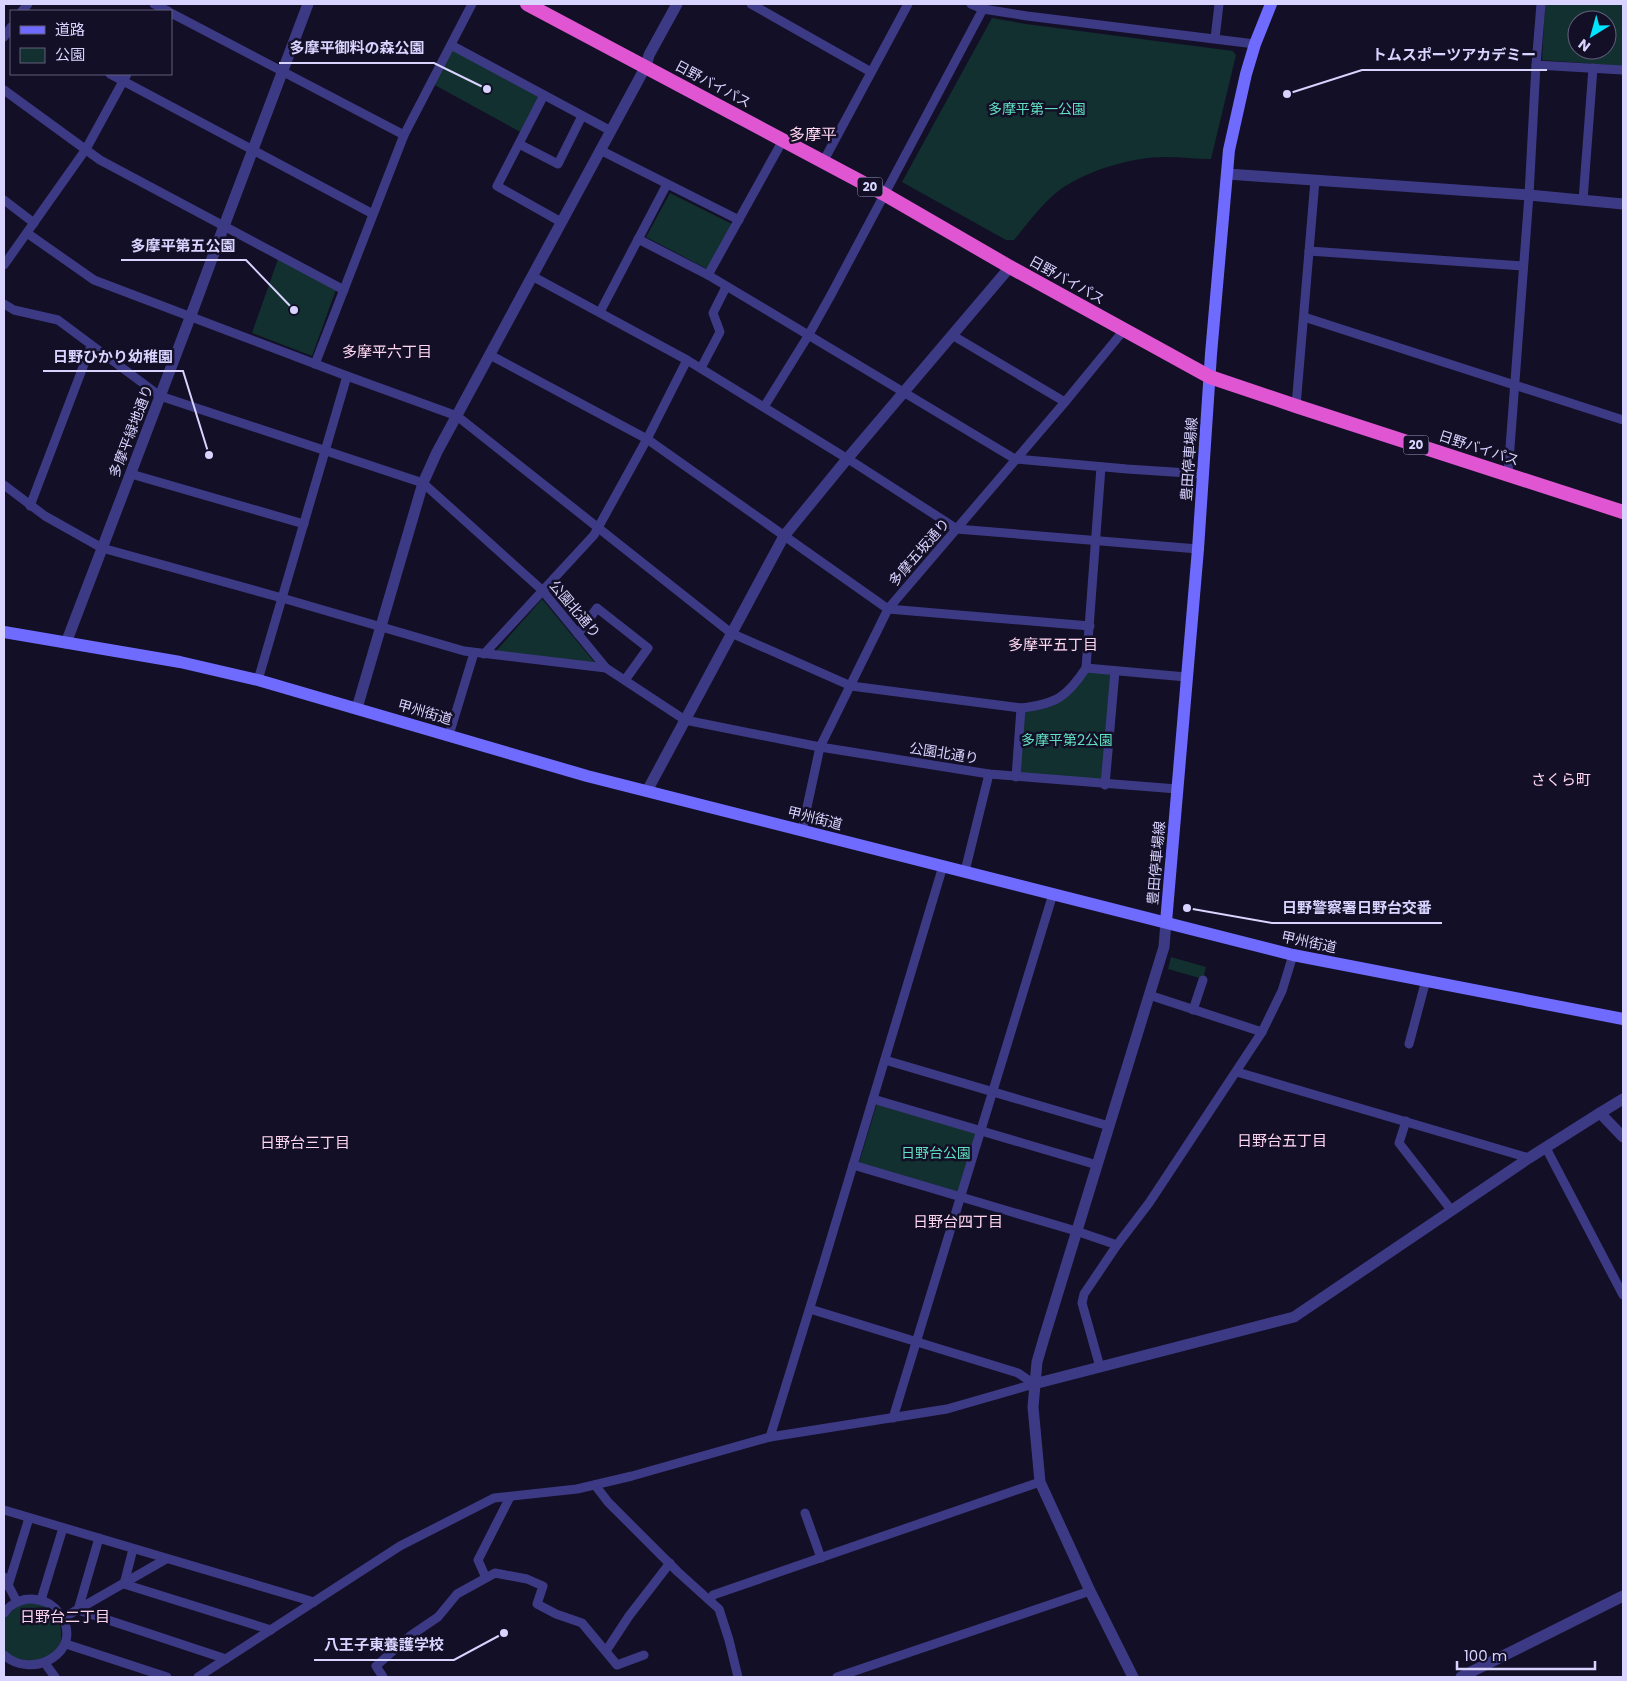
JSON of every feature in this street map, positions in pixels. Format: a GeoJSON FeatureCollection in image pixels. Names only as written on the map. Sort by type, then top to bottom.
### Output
{"type":"FeatureCollection","features":[{"type":"Feature","properties":{"kind":"highway","name":"日野バイパス"},"geometry":{"type":"LineString","coordinates":[[527,4],[884,194],[1010,267],[1210,376],[1296,406],[1623,512]]}},
{"type":"Feature","properties":{"kind":"main road","name":"豊田停車場線"},"geometry":{"type":"LineString","coordinates":[[1166,922],[1198,549],[1229,150],[1236,114],[1255,44],[1271,4]]}},
{"type":"Feature","properties":{"kind":"main road","name":"甲州街道"},"geometry":{"type":"LineString","coordinates":[[4,632],[180,662],[258,680],[587,776],[1293,955],[1623,1019]]}},
{"type":"Feature","properties":{"kind":"street","name":"多摩平緑地通り"},"geometry":{"type":"LineString","coordinates":[[66,643],[308,4]]}},
{"type":"Feature","properties":{"kind":"street"},"geometry":{"type":"LineString","coordinates":[[315,364],[404,135],[472,4]]}},
{"type":"Feature","properties":{"kind":"street"},"geometry":{"type":"LineString","coordinates":[[357,708],[424,483],[437,452],[646,66],[649,54],[676,4]]}},
{"type":"Feature","properties":{"kind":"street"},"geometry":{"type":"LineString","coordinates":[[751,4],[871,72]]}},
{"type":"Feature","properties":{"kind":"street"},"geometry":{"type":"LineString","coordinates":[[823,162],[908,4]]}},
{"type":"Feature","properties":{"kind":"street"},"geometry":{"type":"LineString","coordinates":[[971,4],[983,9],[1026,16],[1255,44]]}},
{"type":"Feature","properties":{"kind":"street"},"geometry":{"type":"LineString","coordinates":[[1214,38],[1219,4]]}},
{"type":"Feature","properties":{"kind":"street"},"geometry":{"type":"LineString","coordinates":[[1508,474],[1541,4]]}},
{"type":"Feature","properties":{"kind":"street"},"geometry":{"type":"LineString","coordinates":[[764,407],[808,336],[983,9]]}},
{"type":"Feature","properties":{"kind":"street"},"geometry":{"type":"LineString","coordinates":[[172,13],[404,135]]}},
{"type":"Feature","properties":{"kind":"street"},"geometry":{"type":"LineString","coordinates":[[451,45],[611,131]]}},
{"type":"Feature","properties":{"kind":"street"},"geometry":{"type":"LineString","coordinates":[[1536,65],[1623,70]]}},
{"type":"Feature","properties":{"kind":"street"},"geometry":{"type":"LineString","coordinates":[[1582,200],[1593,68]]}},
{"type":"Feature","properties":{"kind":"street"},"geometry":{"type":"LineString","coordinates":[[4,265],[86,149],[125,77],[373,214]]}},
{"type":"Feature","properties":{"kind":"street"},"geometry":{"type":"LineString","coordinates":[[4,102],[7,92],[100,160],[344,290]]}},
{"type":"Feature","properties":{"kind":"street"},"geometry":{"type":"LineString","coordinates":[[544,95],[497,186],[562,222]]}},
{"type":"Feature","properties":{"kind":"street"},"geometry":{"type":"LineString","coordinates":[[519,144],[558,164],[582,116]]}},
{"type":"Feature","properties":{"kind":"street"},"geometry":{"type":"LineString","coordinates":[[708,275],[783,140]]}},
{"type":"Feature","properties":{"kind":"street"},"geometry":{"type":"LineString","coordinates":[[600,150],[738,220]]}},
{"type":"Feature","properties":{"kind":"street"},"geometry":{"type":"LineString","coordinates":[[1227,174],[1529,195],[1623,204]]}},
{"type":"Feature","properties":{"kind":"street"},"geometry":{"type":"LineString","coordinates":[[1296,406],[1315,180]]}},
{"type":"Feature","properties":{"kind":"street"},"geometry":{"type":"LineString","coordinates":[[600,312],[667,184]]}},
{"type":"Feature","properties":{"kind":"street"},"geometry":{"type":"LineString","coordinates":[[4,200],[34,223]]}},
{"type":"Feature","properties":{"kind":"street"},"geometry":{"type":"LineString","coordinates":[[27,233],[94,280],[457,416],[731,633],[851,686],[1021,708],[1040,706],[1059,699],[1075,685],[1086,668],[1101,467]]}},
{"type":"Feature","properties":{"kind":"street"},"geometry":{"type":"LineString","coordinates":[[638,239],[708,275],[1016,458],[1026,461],[1203,474]]}},
{"type":"Feature","properties":{"kind":"street"},"geometry":{"type":"LineString","coordinates":[[1309,251],[1523,266]]}},
{"type":"Feature","properties":{"kind":"street"},"geometry":{"type":"LineString","coordinates":[[647,791],[784,536],[1010,267]]}},
{"type":"Feature","properties":{"kind":"street"},"geometry":{"type":"LineString","coordinates":[[532,276],[701,368],[957,529],[1198,549]]}},
{"type":"Feature","properties":{"kind":"street"},"geometry":{"type":"LineString","coordinates":[[701,368],[720,332],[713,313],[726,287]]}},
{"type":"Feature","properties":{"kind":"street","name":"公園北通り"},"geometry":{"type":"LineString","coordinates":[[4,304],[14,310],[58,320],[160,396],[424,483],[542,590],[606,668],[685,720],[820,747],[989,774],[1177,789]]}},
{"type":"Feature","properties":{"kind":"street"},"geometry":{"type":"LineString","coordinates":[[1304,317],[1623,420]]}},
{"type":"Feature","properties":{"kind":"street","name":"多摩五坂通り"},"geometry":{"type":"LineString","coordinates":[[802,830],[820,747],[888,609],[1124,330]]}},
{"type":"Feature","properties":{"kind":"street"},"geometry":{"type":"LineString","coordinates":[[952,335],[1065,402]]}},
{"type":"Feature","properties":{"kind":"street"},"geometry":{"type":"LineString","coordinates":[[30,506],[91,346]]}},
{"type":"Feature","properties":{"kind":"street"},"geometry":{"type":"LineString","coordinates":[[490,355],[647,439],[888,609],[1090,626]]}},
{"type":"Feature","properties":{"kind":"street"},"geometry":{"type":"LineString","coordinates":[[484,654],[598,529],[687,360]]}},
{"type":"Feature","properties":{"kind":"street"},"geometry":{"type":"LineString","coordinates":[[258,680],[347,376]]}},
{"type":"Feature","properties":{"kind":"street"},"geometry":{"type":"LineString","coordinates":[[131,474],[304,524]]}},
{"type":"Feature","properties":{"kind":"street"},"geometry":{"type":"LineString","coordinates":[[4,486],[45,516],[102,548],[474,653],[606,668]]}},
{"type":"Feature","properties":{"kind":"street"},"geometry":{"type":"LineString","coordinates":[[578,634],[597,608],[648,648],[625,680]]}},
{"type":"Feature","properties":{"kind":"street"},"geometry":{"type":"LineString","coordinates":[[449,735],[474,653]]}},
{"type":"Feature","properties":{"kind":"street"},"geometry":{"type":"LineString","coordinates":[[1086,668],[1186,676]]}},
{"type":"Feature","properties":{"kind":"street"},"geometry":{"type":"LineString","coordinates":[[1105,784],[1115,671]]}},
{"type":"Feature","properties":{"kind":"street"},"geometry":{"type":"LineString","coordinates":[[1016,777],[1021,708]]}},
{"type":"Feature","properties":{"kind":"street"},"geometry":{"type":"LineString","coordinates":[[965,871],[989,774]]}},
{"type":"Feature","properties":{"kind":"street"},"geometry":{"type":"LineString","coordinates":[[770,1437],[854,1165],[943,866]]}},
{"type":"Feature","properties":{"kind":"street"},"geometry":{"type":"LineString","coordinates":[[893,1418],[1054,894]]}},
{"type":"Feature","properties":{"kind":"street"},"geometry":{"type":"LineString","coordinates":[[1133,1677],[1090,1591],[1040,1482],[1033,1407],[1034,1384],[1037,1362],[1044,1338],[1164,947],[1166,922]]}},
{"type":"Feature","properties":{"kind":"street"},"geometry":{"type":"LineString","coordinates":[[1100,1367],[1082,1303],[1084,1294],[1116,1246],[1149,1204],[1262,1032],[1282,991],[1293,955]]}},
{"type":"Feature","properties":{"kind":"street"},"geometry":{"type":"LineString","coordinates":[[1193,1010],[1202,980]]}},
{"type":"Feature","properties":{"kind":"street"},"geometry":{"type":"LineString","coordinates":[[1409,1044],[1426,980]]}},
{"type":"Feature","properties":{"kind":"street"},"geometry":{"type":"LineString","coordinates":[[1149,995],[1262,1032]]}},
{"type":"Feature","properties":{"kind":"street"},"geometry":{"type":"LineString","coordinates":[[885,1060],[1109,1126]]}},
{"type":"Feature","properties":{"kind":"street"},"geometry":{"type":"LineString","coordinates":[[1237,1072],[1529,1158]]}},
{"type":"Feature","properties":{"kind":"street"},"geometry":{"type":"LineString","coordinates":[[873,1099],[1097,1165]]}},
{"type":"Feature","properties":{"kind":"street"},"geometry":{"type":"LineString","coordinates":[[198,1677],[400,1546],[494,1498],[577,1489],[770,1437],[947,1409],[1034,1384],[1294,1317],[1529,1158],[1623,1099]]}},
{"type":"Feature","properties":{"kind":"street"},"geometry":{"type":"LineString","coordinates":[[1600,1113],[1623,1138]]}},
{"type":"Feature","properties":{"kind":"street"},"geometry":{"type":"LineString","coordinates":[[1406,1122],[1399,1143],[1452,1211]]}},
{"type":"Feature","properties":{"kind":"street"},"geometry":{"type":"LineString","coordinates":[[1546,1148],[1623,1295]]}},
{"type":"Feature","properties":{"kind":"street"},"geometry":{"type":"LineString","coordinates":[[854,1165],[1076,1231],[1116,1246]]}},
{"type":"Feature","properties":{"kind":"street"},"geometry":{"type":"LineString","coordinates":[[810,1308],[1018,1373],[1034,1384]]}},
{"type":"Feature","properties":{"kind":"street"},"geometry":{"type":"LineString","coordinates":[[710,1600],[714,1595],[1040,1482]]}},
{"type":"Feature","properties":{"kind":"street"},"geometry":{"type":"LineString","coordinates":[[595,1485],[608,1502],[678,1572],[710,1600],[721,1613],[738,1677]]}},
{"type":"Feature","properties":{"kind":"street"},"geometry":{"type":"LineString","coordinates":[[486,1578],[478,1560],[510,1497]]}},
{"type":"Feature","properties":{"kind":"street"},"geometry":{"type":"LineString","coordinates":[[4,1510],[314,1602]]}},
{"type":"Feature","properties":{"kind":"street"},"geometry":{"type":"LineString","coordinates":[[805,1513],[821,1558]]}},
{"type":"Feature","properties":{"kind":"street"},"geometry":{"type":"LineString","coordinates":[[6,1585],[29,1518]]}},
{"type":"Feature","properties":{"kind":"street"},"geometry":{"type":"LineString","coordinates":[[41,1600],[63,1528]]}},
{"type":"Feature","properties":{"kind":"street"},"geometry":{"type":"LineString","coordinates":[[78,1610],[99,1538]]}},
{"type":"Feature","properties":{"kind":"street"},"geometry":{"type":"LineString","coordinates":[[124,1584],[133,1549]]}},
{"type":"Feature","properties":{"kind":"street"},"geometry":{"type":"LineString","coordinates":[[63,1618],[166,1559]]}},
{"type":"Feature","properties":{"kind":"street"},"geometry":{"type":"LineString","coordinates":[[606,1651],[629,1616],[670,1563]]}},
{"type":"Feature","properties":{"kind":"street"},"geometry":{"type":"LineString","coordinates":[[383,1677],[376,1666],[410,1636],[438,1617],[458,1594],[495,1573],[527,1579],[543,1586],[537,1604],[556,1614],[582,1623],[618,1665],[644,1655]]}},
{"type":"Feature","properties":{"kind":"street"},"geometry":{"type":"LineString","coordinates":[[4,1577],[6,1585],[17,1602]]}},
{"type":"Feature","properties":{"kind":"street"},"geometry":{"type":"LineString","coordinates":[[124,1584],[271,1630]]}},
{"type":"Feature","properties":{"kind":"street"},"geometry":{"type":"LineString","coordinates":[[836,1677],[1090,1591]]}},
{"type":"Feature","properties":{"kind":"street"},"geometry":{"type":"LineString","coordinates":[[1461,1677],[1623,1596]]}},
{"type":"Feature","properties":{"kind":"street"},"geometry":{"type":"LineString","coordinates":[[4,1613],[17,1602],[25,1599],[41,1600],[57,1610],[63,1618],[67,1635],[66,1644],[56,1659],[47,1666],[21,1673],[4,1654]]}},
{"type":"Feature","properties":{"kind":"street"},"geometry":{"type":"LineString","coordinates":[[78,1610],[226,1659]]}},
{"type":"Feature","properties":{"kind":"street"},"geometry":{"type":"LineString","coordinates":[[66,1644],[167,1677]]}},
{"type":"Feature","properties":{"kind":"street"},"geometry":{"type":"LineString","coordinates":[[47,1666],[54,1677]]}},
{"type":"Feature","properties":{"kind":"green space"},"geometry":{"type":"Polygon","coordinates":[[[1545,4],[1623,4],[1623,66],[1542,60],[1545,4]]]}},
{"type":"Feature","properties":{"kind":"green space","name":"多摩平第一公園"},"geometry":{"type":"Polygon","coordinates":[[[992,18],[1233,51],[1236,55],[1211,159],[1171,157],[1139,159],[1111,166],[1084,176],[1054,194],[1014,240],[1006,240],[902,182],[992,18]]]}},
{"type":"Feature","properties":{"kind":"green space"},"geometry":{"type":"Polygon","coordinates":[[[451,45],[544,95],[524,134],[431,83],[451,45]]]}},
{"type":"Feature","properties":{"kind":"green space"},"geometry":{"type":"Polygon","coordinates":[[[670,193],[732,224],[707,269],[646,237],[670,193]]]}},
{"type":"Feature","properties":{"kind":"green space"},"geometry":{"type":"Polygon","coordinates":[[[278,259],[337,287],[312,356],[252,333],[278,259]]]}},
{"type":"Feature","properties":{"kind":"green space"},"geometry":{"type":"Polygon","coordinates":[[[542,599],[596,664],[496,651],[542,599]]]}},
{"type":"Feature","properties":{"kind":"green space","name":"多摩平第2公園"},"geometry":{"type":"Polygon","coordinates":[[[1086,668],[1115,671],[1105,785],[1016,777],[1021,708],[1059,699],[1086,668]]]}},
{"type":"Feature","properties":{"kind":"green space"},"geometry":{"type":"Polygon","coordinates":[[[1171,957],[1206,967],[1203,979],[1168,969],[1171,957]]]}},
{"type":"Feature","properties":{"kind":"green space","name":"日野台公園"},"geometry":{"type":"Polygon","coordinates":[[[878,1100],[981,1131],[961,1197],[858,1166],[878,1100]]]}},
{"type":"Feature","properties":{"kind":"green space"},"geometry":{"type":"Polygon","coordinates":[[[30,1603],[44,1606],[53,1612],[60,1624],[61,1637],[57,1649],[51,1656],[23,1664],[6,1653],[4,1649],[4,1618],[20,1604],[30,1603]]]}},
{"type":"Feature","properties":{"kind":"place","name":"多摩平御料の森公園"},"geometry":{"type":"Point","coordinates":[487,89]}},
{"type":"Feature","properties":{"kind":"place","name":"トムスポーツアカデミー"},"geometry":{"type":"Point","coordinates":[1287,94]}},
{"type":"Feature","properties":{"kind":"place","name":"多摩平第五公園"},"geometry":{"type":"Point","coordinates":[294,310]}},
{"type":"Feature","properties":{"kind":"place","name":"日野ひかり幼稚園"},"geometry":{"type":"Point","coordinates":[209,455]}},
{"type":"Feature","properties":{"kind":"place","name":"日野警察署日野台交番"},"geometry":{"type":"Point","coordinates":[1187,908]}},
{"type":"Feature","properties":{"kind":"place","name":"八王子東養護学校"},"geometry":{"type":"Point","coordinates":[504,1633]}},
{"type":"Feature","properties":{"kind":"district","name":"多摩平"},"geometry":{"type":"Point","coordinates":[813,134]}},
{"type":"Feature","properties":{"kind":"district","name":"多摩平六丁目"},"geometry":{"type":"Point","coordinates":[387,352]}},
{"type":"Feature","properties":{"kind":"district","name":"多摩平五丁目"},"geometry":{"type":"Point","coordinates":[1053,645]}},
{"type":"Feature","properties":{"kind":"district","name":"さくら町"},"geometry":{"type":"Point","coordinates":[1561,780]}},
{"type":"Feature","properties":{"kind":"district","name":"日野台五丁目"},"geometry":{"type":"Point","coordinates":[1282,1141]}},
{"type":"Feature","properties":{"kind":"district","name":"日野台三丁目"},"geometry":{"type":"Point","coordinates":[305,1143]}},
{"type":"Feature","properties":{"kind":"district","name":"日野台四丁目"},"geometry":{"type":"Point","coordinates":[958,1222]}},
{"type":"Feature","properties":{"kind":"district","name":"日野台二丁目"},"geometry":{"type":"Point","coordinates":[65,1617]}}]}
